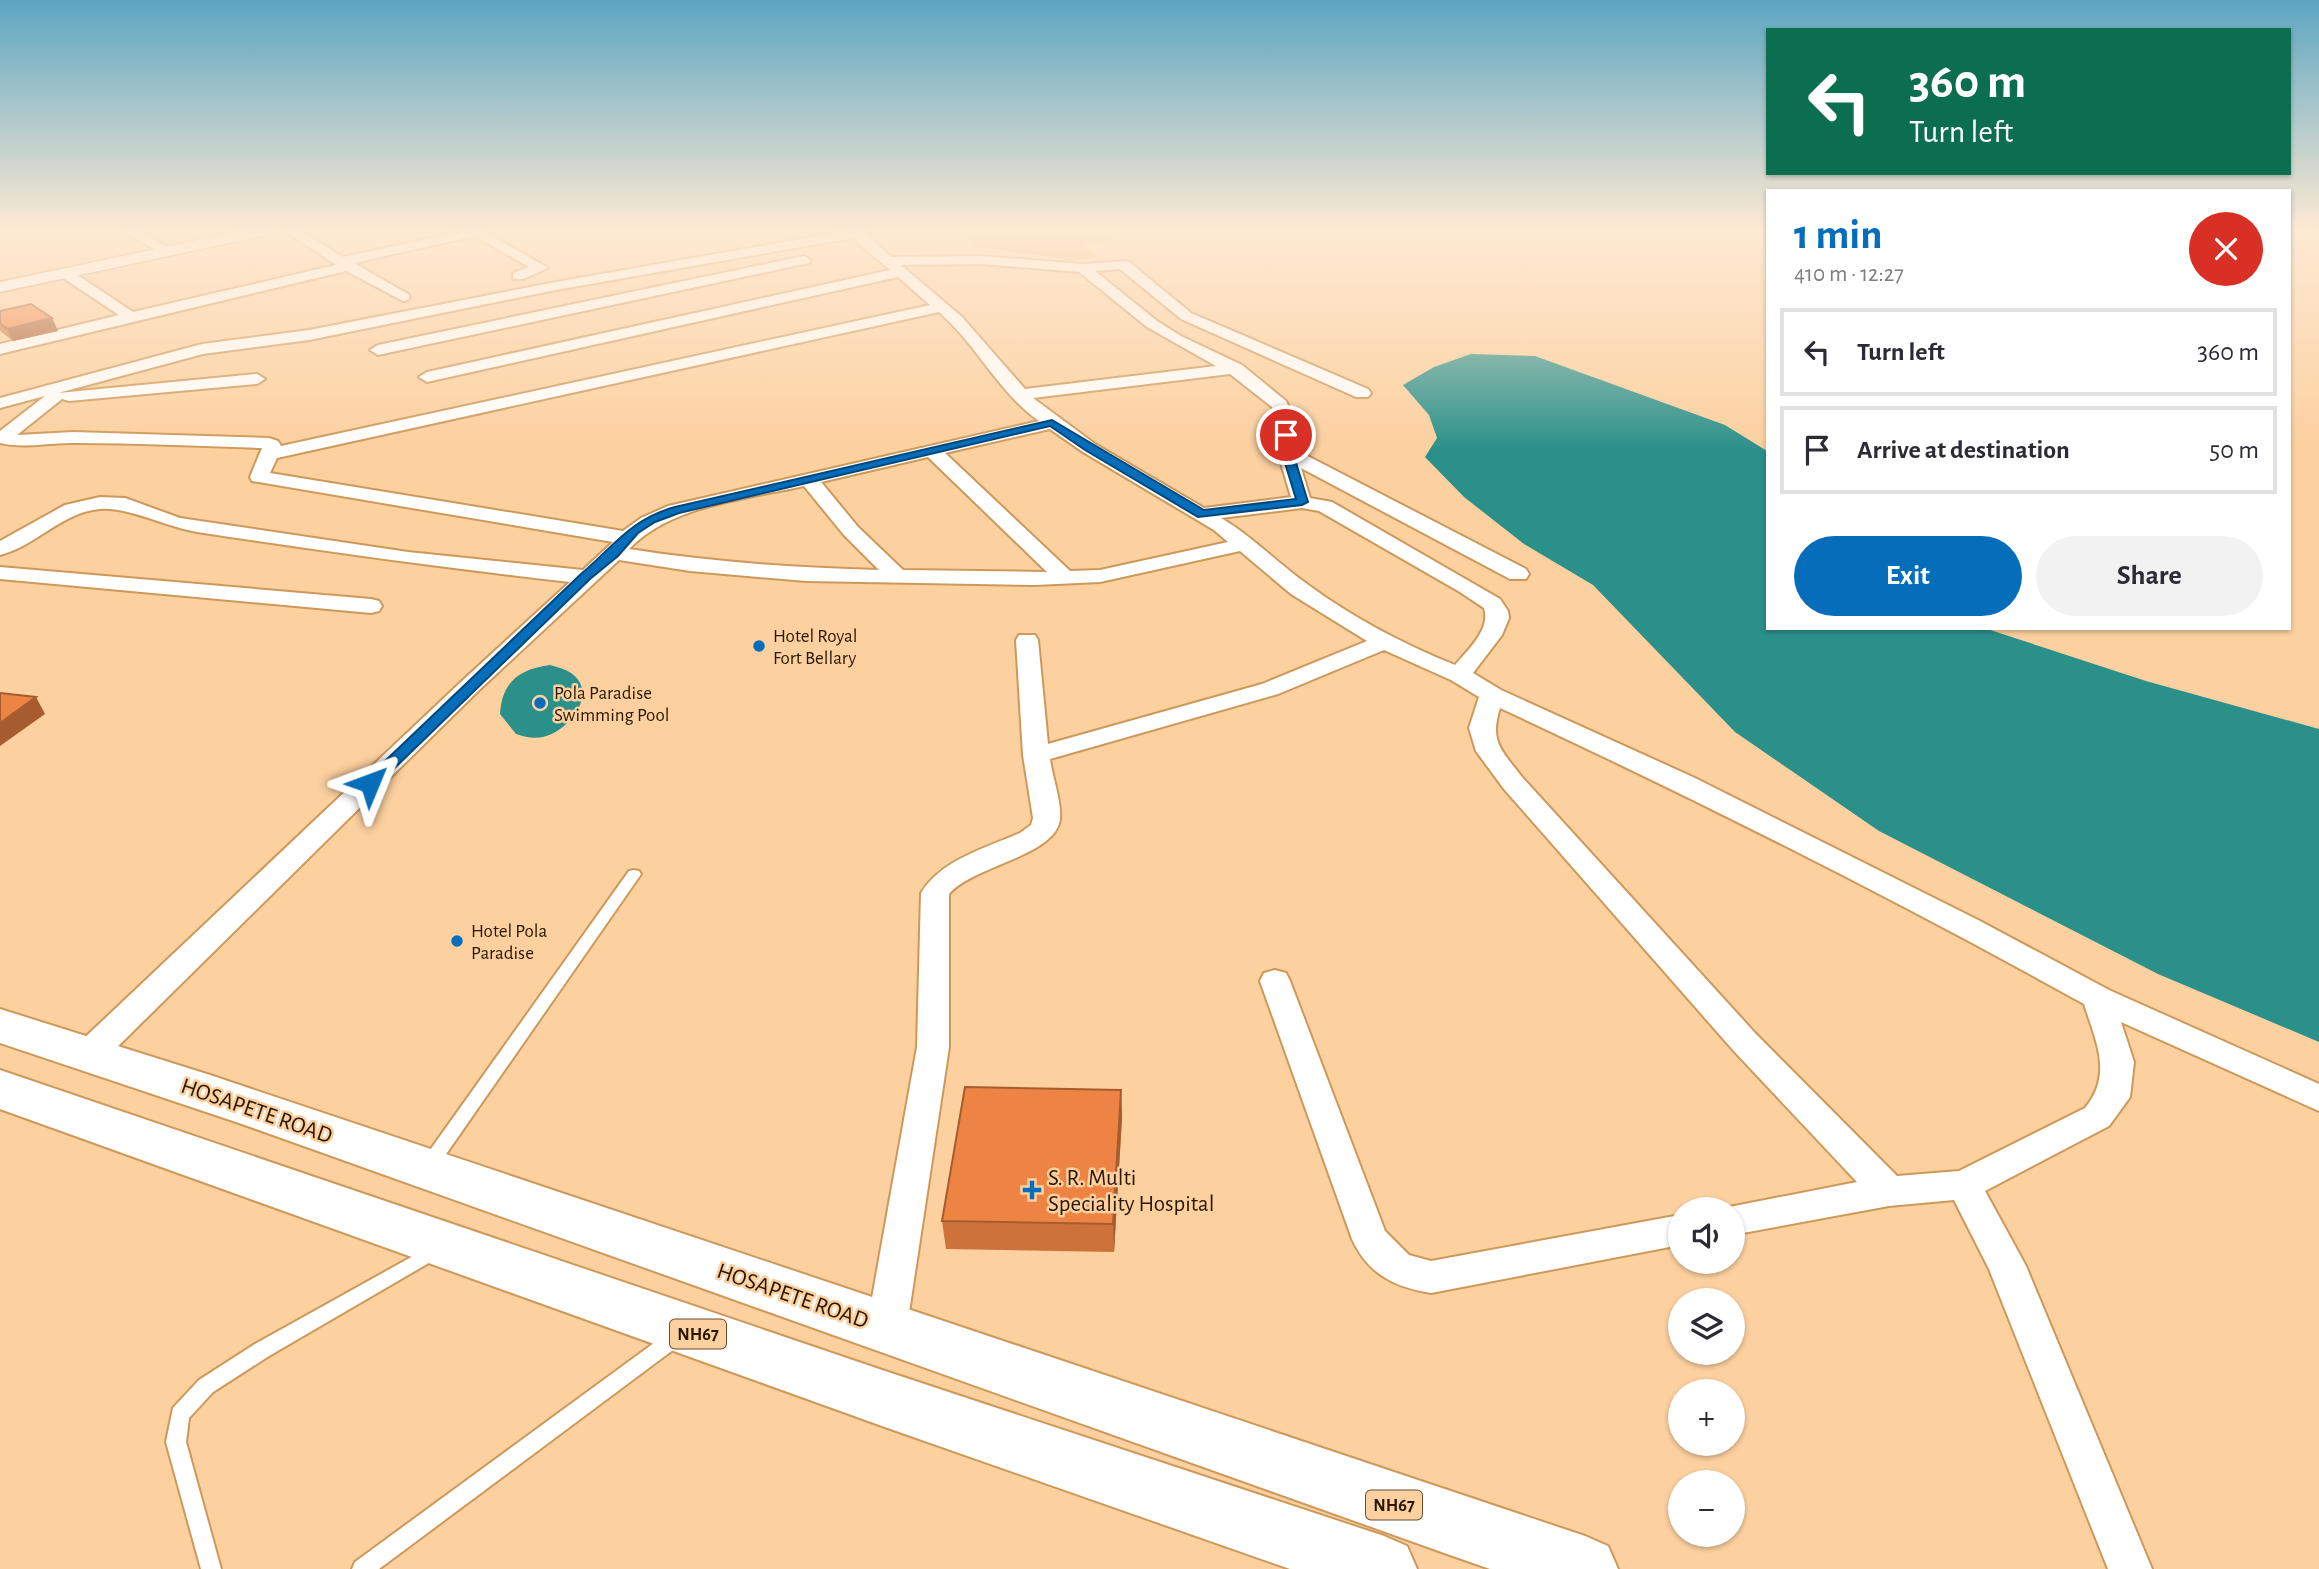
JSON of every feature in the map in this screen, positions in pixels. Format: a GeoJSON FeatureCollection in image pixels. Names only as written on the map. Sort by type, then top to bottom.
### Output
{"type":"FeatureCollection","features":[{"type":"Feature","properties":{"kind":"highway","name":"HOSAPETE ROAD"},"geometry":{"type":"LineString","coordinates":[[0,1026],[90,1053],[887,1326],[1203,1440],[1585,1569]]}},
{"type":"Feature","properties":{"kind":"highway","name":"NH67"},"geometry":{"type":"LineString","coordinates":[[7,1091],[686,1330],[1384,1569]]}},
{"type":"Feature","properties":{"kind":"street"},"geometry":{"type":"LineString","coordinates":[[112,304],[131,317]]}},
{"type":"Feature","properties":{"kind":"street"},"geometry":{"type":"LineString","coordinates":[[0,349],[183,304]]}},
{"type":"Feature","properties":{"kind":"street"},"geometry":{"type":"LineString","coordinates":[[0,403],[202,349],[309,335],[464,304]]}},
{"type":"Feature","properties":{"kind":"street"},"geometry":{"type":"LineString","coordinates":[[378,350],[596,304]]}},
{"type":"Feature","properties":{"kind":"street"},"geometry":{"type":"LineString","coordinates":[[597,304],[633,332]]}},
{"type":"Feature","properties":{"kind":"street"},"geometry":{"type":"LineString","coordinates":[[427,377],[633,332],[712,304]]}},
{"type":"Feature","properties":{"kind":"street"},"geometry":{"type":"LineString","coordinates":[[939,304],[957,320],[1019,395],[1052,423],[1089,448],[1202,514],[1245,544],[1299,589],[1350,623],[1384,642],[1459,675],[1492,695],[1564,725],[1686,784],[1970,928],[2098,998],[2319,1098]]}},
{"type":"Feature","properties":{"kind":"street"},"geometry":{"type":"LineString","coordinates":[[1128,304],[1175,339],[1233,368],[1280,405],[1286,419],[1287,453],[1302,502]]}},
{"type":"Feature","properties":{"kind":"street"},"geometry":{"type":"LineString","coordinates":[[1172,304],[1186,316],[1362,393]]}},
{"type":"Feature","properties":{"kind":"street"},"geometry":{"type":"LineString","coordinates":[[269,454],[942,307]]}},
{"type":"Feature","properties":{"kind":"street"},"geometry":{"type":"LineString","coordinates":[[1019,395],[1233,368],[1277,358]]}},
{"type":"Feature","properties":{"kind":"street"},"geometry":{"type":"LineString","coordinates":[[28,395],[55,397],[257,379]]}},
{"type":"Feature","properties":{"kind":"street"},"geometry":{"type":"LineString","coordinates":[[7,442],[55,397]]}},
{"type":"Feature","properties":{"kind":"street"},"geometry":{"type":"LineString","coordinates":[[90,1053],[586,577],[651,519],[675,510],[1052,423]]}},
{"type":"Feature","properties":{"kind":"street"},"geometry":{"type":"LineString","coordinates":[[7,442],[73,437],[269,443],[272,445],[259,477],[620,546],[690,565],[806,575],[1065,578],[1100,576],[1146,568],[1245,544]]}},
{"type":"Feature","properties":{"kind":"street"},"geometry":{"type":"LineString","coordinates":[[932,451],[1065,578]]}},
{"type":"Feature","properties":{"kind":"street"},"geometry":{"type":"LineString","coordinates":[[1287,453],[1518,574]]}},
{"type":"Feature","properties":{"kind":"street"},"geometry":{"type":"LineString","coordinates":[[809,480],[851,531],[898,577]]}},
{"type":"Feature","properties":{"kind":"street"},"geometry":{"type":"LineString","coordinates":[[1202,514],[1302,502],[1325,506],[1490,602],[1498,611],[1498,623],[1459,675]]}},
{"type":"Feature","properties":{"kind":"street"},"geometry":{"type":"LineString","coordinates":[[0,549],[72,509],[100,503],[125,504],[176,523],[408,558],[586,577]]}},
{"type":"Feature","properties":{"kind":"street"},"geometry":{"type":"LineString","coordinates":[[0,573],[371,606]]}},
{"type":"Feature","properties":{"kind":"street"},"geometry":{"type":"LineString","coordinates":[[887,1326],[933,1047],[935,894],[943,883],[957,873],[1030,839],[1043,829],[1047,818],[1037,755],[1027,640]]}},
{"type":"Feature","properties":{"kind":"street"},"geometry":{"type":"LineString","coordinates":[[1037,755],[1270,689],[1384,642]]}},
{"type":"Feature","properties":{"kind":"street"},"geometry":{"type":"LineString","coordinates":[[1492,695],[1481,728],[1489,751],[1513,783],[1717,1013],[1825,1129],[1888,1191]]}},
{"type":"Feature","properties":{"kind":"street"},"geometry":{"type":"LineString","coordinates":[[1275,981],[1370,1239],[1385,1259],[1403,1273],[1431,1277],[1668,1232]]}},
{"type":"Feature","properties":{"kind":"street"},"geometry":{"type":"LineString","coordinates":[[1745,1218],[1888,1191],[1965,1185],[2097,1117],[2113,1097],[2118,1062],[2098,998]]}},
{"type":"Feature","properties":{"kind":"street"},"geometry":{"type":"LineString","coordinates":[[1965,1185],[2007,1266],[2130,1569]]}},
{"type":"Feature","properties":{"kind":"lane"},"geometry":{"type":"LineString","coordinates":[[426,1169],[634,874]]}},
{"type":"Feature","properties":{"kind":"lane"},"geometry":{"type":"LineString","coordinates":[[211,1569],[176,1442],[180,1415],[206,1385],[445,1245]]}},
{"type":"Feature","properties":{"kind":"lane"},"geometry":{"type":"LineString","coordinates":[[362,1569],[686,1330]]}},
{"type":"Feature","properties":{"kind":"water"},"geometry":{"type":"Polygon","coordinates":[[[1471,354],[1535,356],[1725,425],[1766,450],[1766,630],[1990,630],[2146,681],[2319,729],[2319,1042],[2158,974],[1879,831],[1735,732],[1593,585],[1524,544],[1464,497],[1425,457],[1437,438],[1429,415],[1403,385],[1434,367],[1471,354]]]}},
{"type":"Feature","properties":{"kind":"water","name":"Pola Paradise Swimming Pool"},"geometry":{"type":"Polygon","coordinates":[[[550,665],[571,673],[579,681],[582,691],[577,711],[553,734],[536,738],[516,734],[500,714],[504,693],[521,674],[550,665]]]}},
{"type":"Feature","properties":{"kind":"building"},"geometry":{"type":"Polygon","coordinates":[[[31,304],[52,318],[7,329],[0,323],[0,311],[31,304]]]}},
{"type":"Feature","properties":{"kind":"building"},"geometry":{"type":"Polygon","coordinates":[[[0,693],[36,697],[0,723],[0,693]]]}},
{"type":"Feature","properties":{"kind":"building"},"geometry":{"type":"Polygon","coordinates":[[[965,1087],[1121,1090],[1113,1224],[942,1221],[965,1087]]]}},
{"type":"Feature","properties":{"kind":"place","name":"Hotel Royal Fort Bellary"},"geometry":{"type":"Point","coordinates":[759,646]}},
{"type":"Feature","properties":{"kind":"place","name":"Pola Paradise Swimming Pool"},"geometry":{"type":"Point","coordinates":[540,703]}},
{"type":"Feature","properties":{"kind":"place","name":"Hotel Pola Paradise"},"geometry":{"type":"Point","coordinates":[457,941]}},
{"type":"Feature","properties":{"kind":"place","name":"S. R. Multi Speciality Hospital"},"geometry":{"type":"Point","coordinates":[1032,1190]}},
{"type":"Feature","properties":{"kind":"route"},"geometry":{"type":"LineString","coordinates":[[370,783],[614,553],[634,530],[651,519],[675,510],[1052,423],[1089,448],[1202,514],[1302,502],[1287,453],[1286,435]]}}]}
